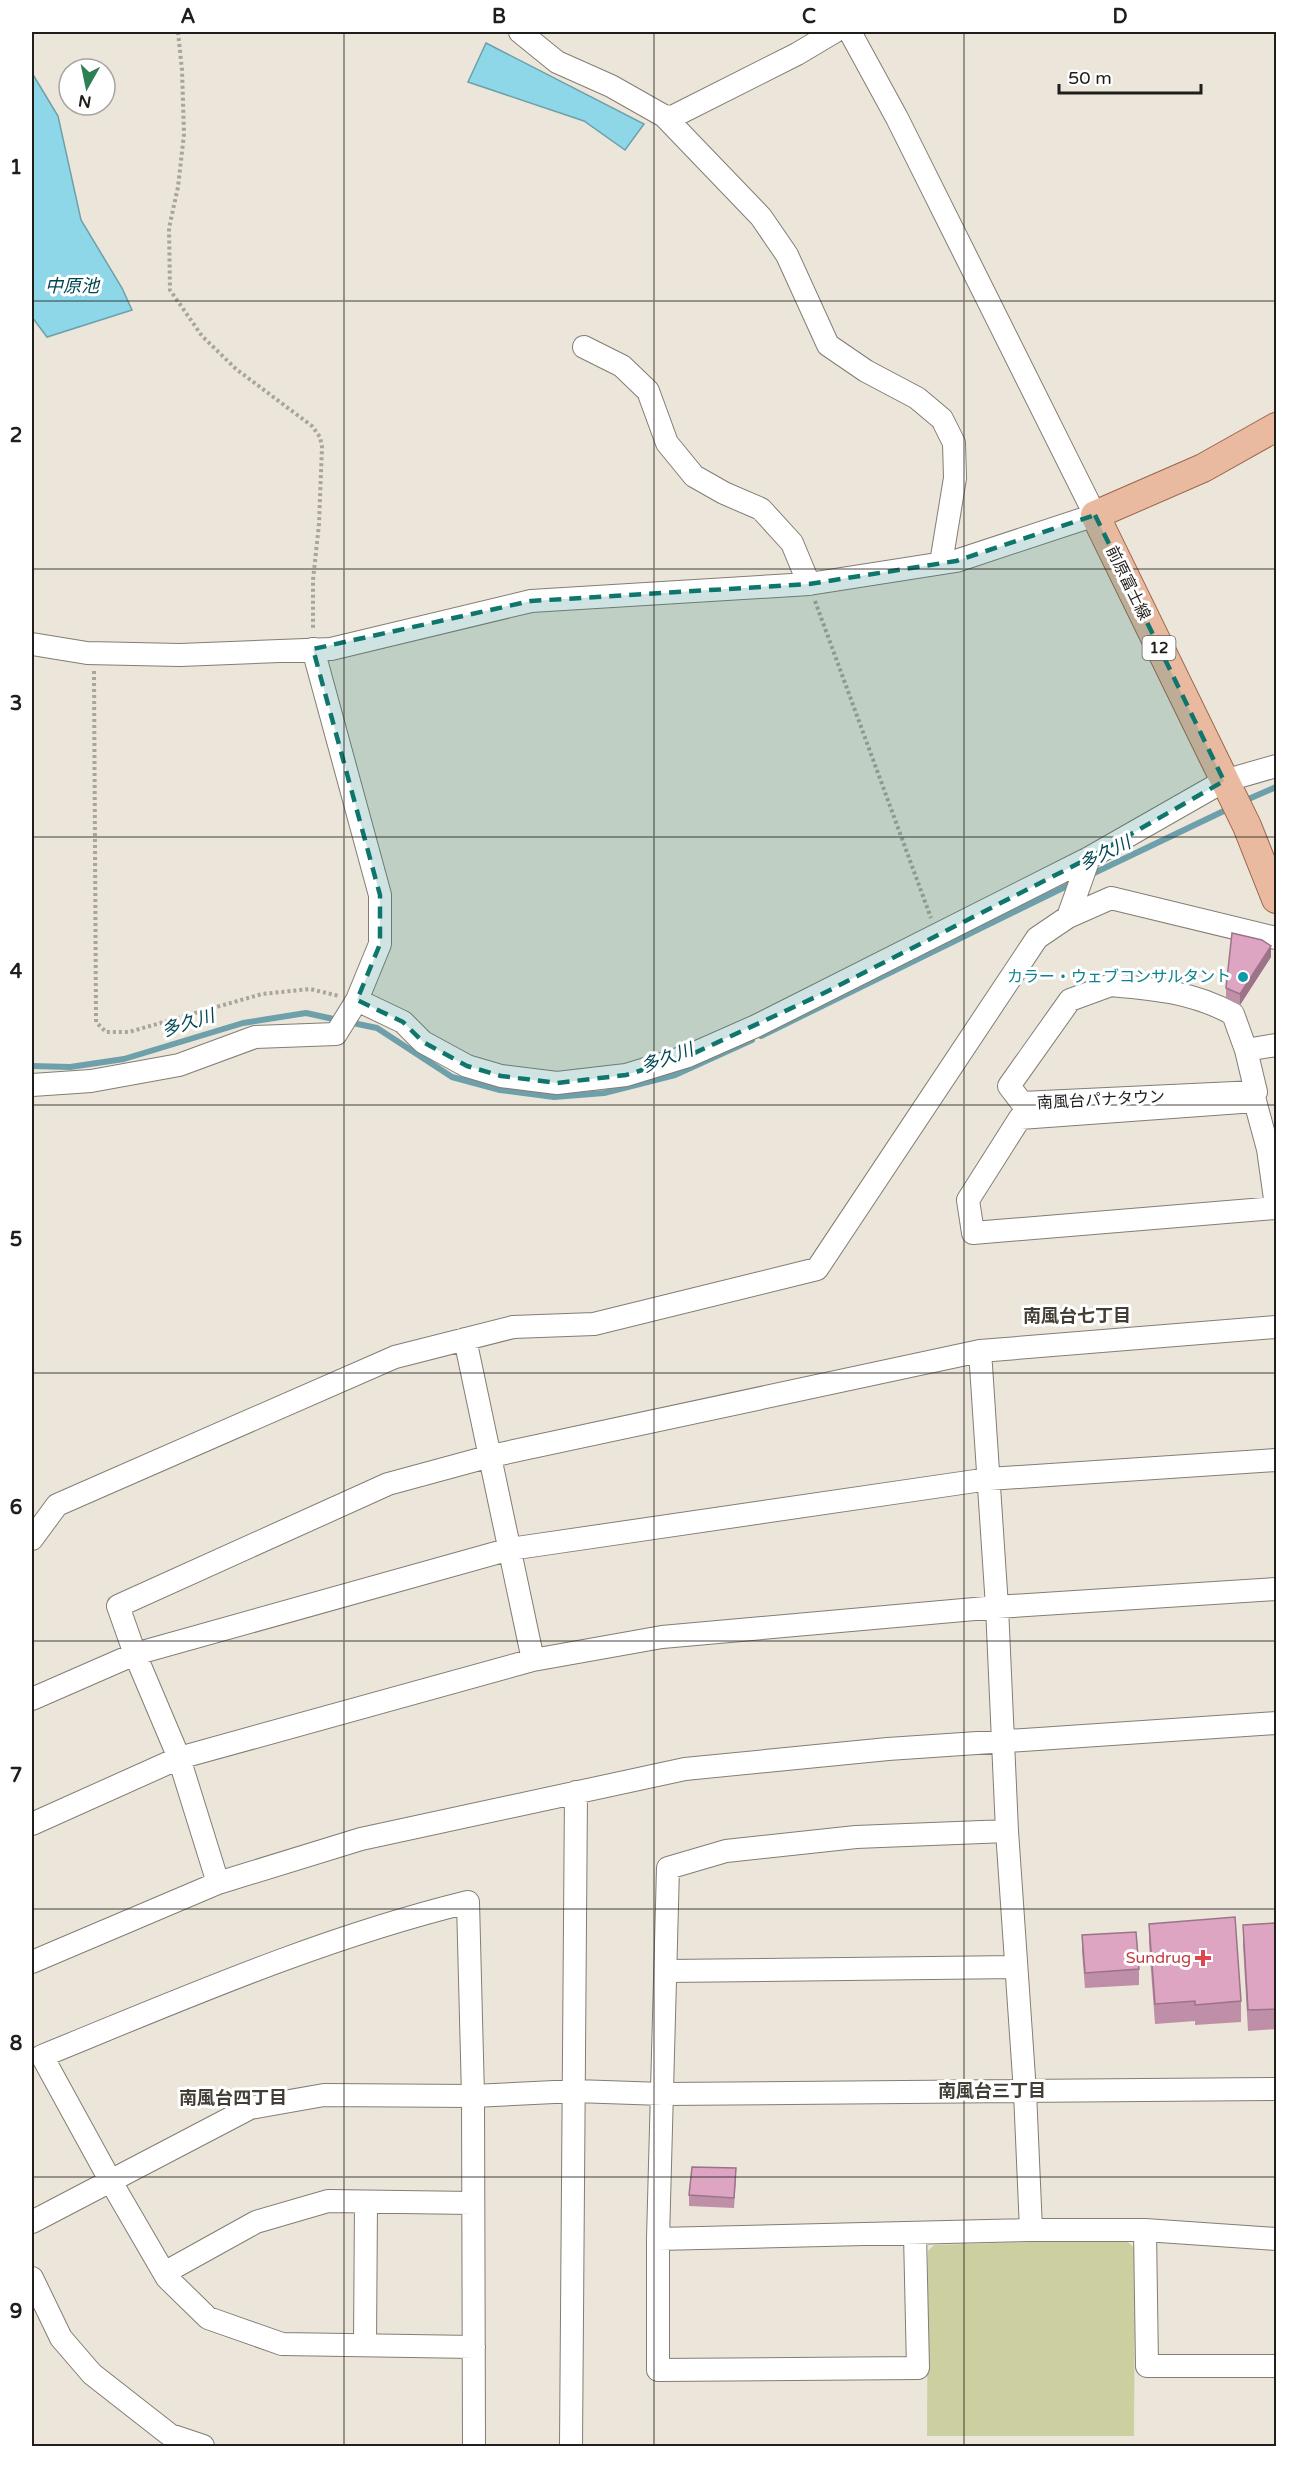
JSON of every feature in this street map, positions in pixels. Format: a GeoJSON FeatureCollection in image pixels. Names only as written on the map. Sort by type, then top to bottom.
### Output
{"type":"FeatureCollection","features":[{"type":"Feature","properties":{"kind":"main road"},"geometry":{"type":"LineString","coordinates":[[1095,515],[1203,468],[1276,427]]}},
{"type":"Feature","properties":{"kind":"main road","name":"前原富士線"},"geometry":{"type":"LineString","coordinates":[[1095,515],[1247,826],[1276,899]]}},
{"type":"Feature","properties":{"kind":"street"},"geometry":{"type":"LineString","coordinates":[[520,32],[557,62],[611,86],[664,116],[761,217],[787,255],[828,345],[866,371],[917,398],[942,419],[954,443],[955,478],[941,563]]}},
{"type":"Feature","properties":{"kind":"street"},"geometry":{"type":"LineString","coordinates":[[664,116],[682,113],[797,54],[834,32]]}},
{"type":"Feature","properties":{"kind":"street"},"geometry":{"type":"LineString","coordinates":[[32,644],[95,652],[180,655],[331,649],[531,601],[809,584],[956,561],[1095,515],[897,118],[850,32]]}},
{"type":"Feature","properties":{"kind":"street"},"geometry":{"type":"LineString","coordinates":[[584,347],[622,366],[648,391],[667,443],[694,476],[724,493],[761,508],[792,543],[809,584]]}},
{"type":"Feature","properties":{"kind":"street"},"geometry":{"type":"LineString","coordinates":[[32,1085],[91,1081],[179,1065],[255,1037],[336,1034],[353,1007],[380,944],[380,895],[313,650]]}},
{"type":"Feature","properties":{"kind":"street"},"geometry":{"type":"LineString","coordinates":[[353,1007],[403,1022],[423,1042],[467,1066],[501,1076],[557,1083],[586,1082],[626,1075],[688,1056],[804,1003],[938,935],[1087,867],[1224,781],[1276,766]]}},
{"type":"Feature","properties":{"kind":"street"},"geometry":{"type":"LineString","coordinates":[[1068,917],[1087,867]]}},
{"type":"Feature","properties":{"kind":"street"},"geometry":{"type":"LineString","coordinates":[[32,1539],[57,1505],[395,1357],[513,1327],[594,1324],[817,1269],[1037,938],[1068,917],[1111,898],[1276,938]]}},
{"type":"Feature","properties":{"kind":"street","name":"南風台パナタウン"},"geometry":{"type":"LineString","coordinates":[[1111,984],[1180,993],[1210,1002],[1233,1014],[1246,1050],[1256,1092],[1022,1103],[1009,1086],[1070,1000],[1111,984]]}},
{"type":"Feature","properties":{"kind":"street"},"geometry":{"type":"LineString","coordinates":[[1246,1050],[1276,1045]]}},
{"type":"Feature","properties":{"kind":"street"},"geometry":{"type":"LineString","coordinates":[[1255,1101],[1268,1149],[1276,1207],[973,1233],[968,1200],[1020,1118],[1255,1101]]}},
{"type":"Feature","properties":{"kind":"street"},"geometry":{"type":"LineString","coordinates":[[218,1883],[179,1758],[135,1654],[118,1606],[388,1484],[491,1456],[980,1351],[1276,1327]]}},
{"type":"Feature","properties":{"kind":"street"},"geometry":{"type":"LineString","coordinates":[[465,1339],[533,1660]]}},
{"type":"Feature","properties":{"kind":"street"},"geometry":{"type":"LineString","coordinates":[[980,1351],[997,1607],[1007,1831],[1025,2092],[1030,2229]]}},
{"type":"Feature","properties":{"kind":"street"},"geometry":{"type":"LineString","coordinates":[[32,1699],[135,1654],[510,1549],[989,1479],[1276,1460]]}},
{"type":"Feature","properties":{"kind":"street"},"geometry":{"type":"LineString","coordinates":[[32,1824],[179,1758],[533,1660],[662,1636],[997,1607],[1276,1589]]}},
{"type":"Feature","properties":{"kind":"street"},"geometry":{"type":"LineString","coordinates":[[32,1962],[218,1883],[361,1839],[685,1768],[888,1749],[1276,1723]]}},
{"type":"Feature","properties":{"kind":"street"},"geometry":{"type":"LineString","coordinates":[[571,2446],[576,1792]]}},
{"type":"Feature","properties":{"kind":"street"},"geometry":{"type":"LineString","coordinates":[[915,2234],[918,2368],[658,2370],[658,2239],[668,1868],[726,1851],[856,1837],[1007,1831]]}},
{"type":"Feature","properties":{"kind":"street"},"geometry":{"type":"LineString","coordinates":[[474,2348],[282,2344],[208,2318],[164,2273],[42,2056],[278,1960],[405,1917],[468,1902],[473,2096],[473,2203],[474,2348],[474,2446]]}},
{"type":"Feature","properties":{"kind":"street"},"geometry":{"type":"LineString","coordinates":[[666,1971],[1016,1967]]}},
{"type":"Feature","properties":{"kind":"street"},"geometry":{"type":"LineString","coordinates":[[32,2222],[250,2108],[324,2095],[473,2096],[575,2091],[663,2094],[1276,2089]]}},
{"type":"Feature","properties":{"kind":"street"},"geometry":{"type":"LineString","coordinates":[[164,2273],[256,2222],[328,2201],[473,2203]]}},
{"type":"Feature","properties":{"kind":"street"},"geometry":{"type":"LineString","coordinates":[[365,2345],[366,2202]]}},
{"type":"Feature","properties":{"kind":"street"},"geometry":{"type":"LineString","coordinates":[[658,2239],[915,2234],[1030,2229],[1145,2230],[1276,2239]]}},
{"type":"Feature","properties":{"kind":"street"},"geometry":{"type":"LineString","coordinates":[[1145,2230],[1147,2366],[1276,2366]]}},
{"type":"Feature","properties":{"kind":"street"},"geometry":{"type":"LineString","coordinates":[[32,2278],[61,2338],[92,2374],[170,2435],[196,2445]]}},
{"type":"Feature","properties":{"kind":"path"},"geometry":{"type":"LineString","coordinates":[[178,32],[182,70],[183,134],[178,187],[169,228],[170,290],[202,336],[236,369],[312,426],[320,437],[322,447],[319,524],[313,580],[313,650]]}},
{"type":"Feature","properties":{"kind":"path"},"geometry":{"type":"LineString","coordinates":[[809,584],[938,935]]}},
{"type":"Feature","properties":{"kind":"path"},"geometry":{"type":"LineString","coordinates":[[95,652],[93,685],[96,1022],[106,1032],[129,1032],[262,994],[310,989],[353,1007]]}},
{"type":"Feature","properties":{"kind":"highlighted area"},"geometry":{"type":"Polygon","coordinates":[[[1095,515],[1224,781],[1089,858],[822,994],[688,1056],[626,1075],[557,1083],[501,1076],[467,1066],[423,1042],[403,1022],[357,1000],[380,944],[380,895],[313,649],[531,601],[809,584],[956,561],[1095,515]]]}},
{"type":"Feature","properties":{"kind":"green space"},"geometry":{"type":"Polygon","coordinates":[[[1124,2239],[1135,2248],[1134,2436],[927,2436],[928,2251],[934,2245],[1124,2239]]]}},
{"type":"Feature","properties":{"kind":"water"},"geometry":{"type":"Polygon","coordinates":[[[486,43],[644,124],[625,150],[584,121],[468,82],[486,43]]]}},
{"type":"Feature","properties":{"kind":"water","name":"中原池"},"geometry":{"type":"Polygon","coordinates":[[[32,73],[58,117],[81,220],[122,288],[132,310],[47,337],[32,317],[32,73]]]}},
{"type":"Feature","properties":{"kind":"building","name":"カラー・ウェブコンサルタント"},"geometry":{"type":"Polygon","coordinates":[[[1232,933],[1262,940],[1271,946],[1240,994],[1226,988],[1232,933]]]}},
{"type":"Feature","properties":{"kind":"building"},"geometry":{"type":"Polygon","coordinates":[[[1235,1917],[1241,2001],[1195,2005],[1195,2001],[1155,2004],[1149,1924],[1235,1917]]]}},
{"type":"Feature","properties":{"kind":"building"},"geometry":{"type":"Polygon","coordinates":[[[1276,1923],[1276,2009],[1248,2010],[1243,1925],[1276,1923]]]}},
{"type":"Feature","properties":{"kind":"building"},"geometry":{"type":"Polygon","coordinates":[[[1136,1932],[1139,1969],[1085,1973],[1082,1935],[1136,1932]]]}},
{"type":"Feature","properties":{"kind":"building"},"geometry":{"type":"Polygon","coordinates":[[[692,2167],[736,2168],[734,2198],[689,2195],[692,2167]]]}},
{"type":"Feature","properties":{"kind":"waterway","name":"多久川"},"geometry":{"type":"LineString","coordinates":[[1244,801],[1276,787]]}},
{"type":"Feature","properties":{"kind":"waterway","name":"多久川"},"geometry":{"type":"LineString","coordinates":[[1090,875],[1230,808]]}},
{"type":"Feature","properties":{"kind":"waterway","name":"多久川"},"geometry":{"type":"LineString","coordinates":[[761,1036],[1073,883]]}},
{"type":"Feature","properties":{"kind":"waterway","name":"多久川"},"geometry":{"type":"LineString","coordinates":[[32,1066],[70,1067],[124,1059],[243,1023],[306,1013],[338,1020]]}},
{"type":"Feature","properties":{"kind":"waterway","name":"多久川"},"geometry":{"type":"LineString","coordinates":[[348,1022],[377,1028],[452,1077],[500,1090],[554,1097],[604,1093],[675,1075],[752,1040]]}},
{"type":"Feature","properties":{"kind":"place","name":"カラー・ウェブコンサルタント"},"geometry":{"type":"Point","coordinates":[1243,977]}},
{"type":"Feature","properties":{"kind":"place","name":"Sundrug"},"geometry":{"type":"Point","coordinates":[1203,1958]}},
{"type":"Feature","properties":{"kind":"district","name":"南風台七丁目"},"geometry":{"type":"Point","coordinates":[1077,1316]}},
{"type":"Feature","properties":{"kind":"district","name":"南風台三丁目"},"geometry":{"type":"Point","coordinates":[992,2091]}},
{"type":"Feature","properties":{"kind":"district","name":"南風台四丁目"},"geometry":{"type":"Point","coordinates":[233,2098]}}]}
